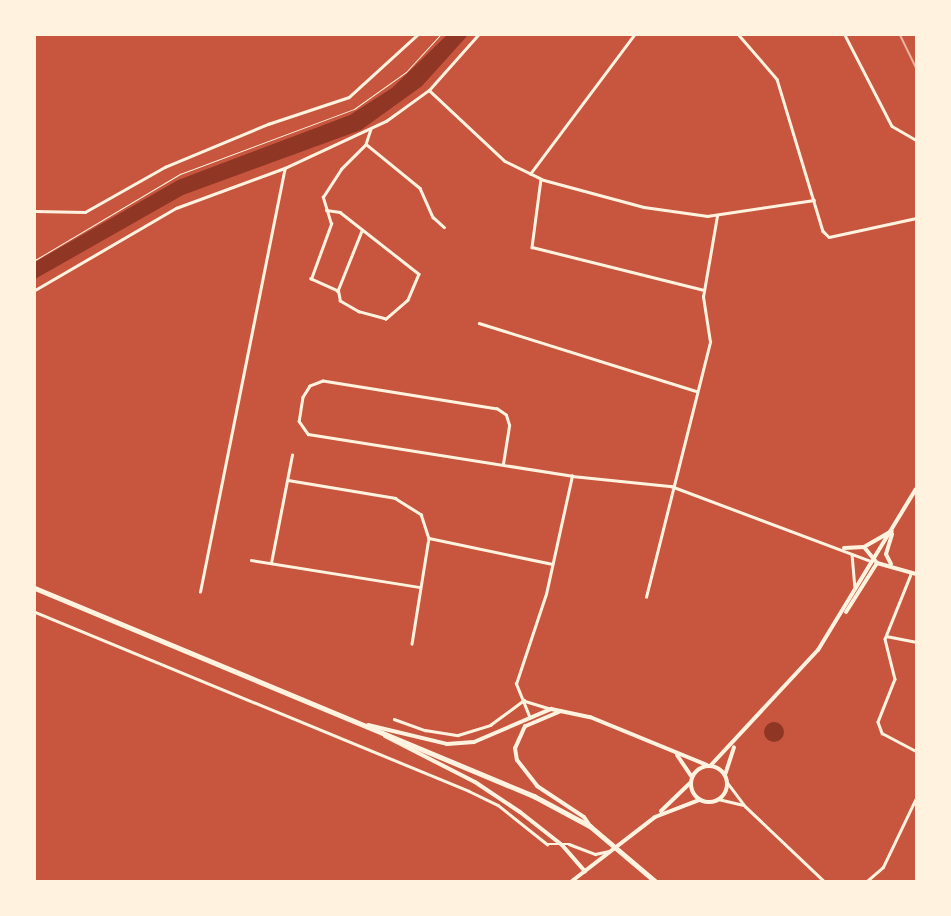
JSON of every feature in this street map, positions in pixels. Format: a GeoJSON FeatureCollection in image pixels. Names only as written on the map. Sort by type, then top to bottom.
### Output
{"type":"FeatureCollection","features":[{"type":"Feature","properties":{"kind":"main road"},"geometry":{"type":"LineString","coordinates":[[840,620],[854,590],[894,530],[916,489]]}},
{"type":"Feature","properties":{"kind":"main road"},"geometry":{"type":"LineString","coordinates":[[844,548],[864,547],[894,530]]}},
{"type":"Feature","properties":{"kind":"main road"},"geometry":{"type":"LineString","coordinates":[[891,564],[886,554],[894,530]]}},
{"type":"Feature","properties":{"kind":"main road"},"geometry":{"type":"LineString","coordinates":[[572,881],[655,817],[690,784],[692,777],[735,744],[840,620],[877,563],[875,556],[864,547]]}},
{"type":"Feature","properties":{"kind":"main road"},"geometry":{"type":"LineString","coordinates":[[877,563],[891,564],[914,573]]}},
{"type":"Feature","properties":{"kind":"main road"},"geometry":{"type":"LineString","coordinates":[[35,588],[368,725],[534,796],[590,826],[629,856],[655,881]]}},
{"type":"Feature","properties":{"kind":"main road"},"geometry":{"type":"LineString","coordinates":[[368,725],[447,744],[474,742],[529,716],[551,709],[564,710],[590,716],[676,753],[710,765],[725,775]]}},
{"type":"Feature","properties":{"kind":"main road"},"geometry":{"type":"LineString","coordinates":[[564,710],[525,726],[515,748],[517,760],[537,786],[584,816],[590,826]]}},
{"type":"Feature","properties":{"kind":"main road"},"geometry":{"type":"LineString","coordinates":[[368,725],[475,782],[562,844],[584,871]]}},
{"type":"Feature","properties":{"kind":"main road"},"geometry":{"type":"LineString","coordinates":[[655,817],[699,800],[718,800],[727,782],[725,775],[735,744]]}},
{"type":"Feature","properties":{"kind":"main road"},"geometry":{"type":"LineString","coordinates":[[676,753],[692,777]]}},
{"type":"Feature","properties":{"kind":"main road"},"geometry":{"type":"LineString","coordinates":[[690,784],[699,800]]}},
{"type":"Feature","properties":{"kind":"street"},"geometry":{"type":"LineString","coordinates":[[35,212],[85,212],[165,168],[268,124],[349,97],[417,35]]}},
{"type":"Feature","properties":{"kind":"street"},"geometry":{"type":"LineString","coordinates":[[35,290],[176,208],[285,168],[371,129],[429,90],[478,35]]}},
{"type":"Feature","properties":{"kind":"street"},"geometry":{"type":"LineString","coordinates":[[530,174],[634,35]]}},
{"type":"Feature","properties":{"kind":"street"},"geometry":{"type":"LineString","coordinates":[[740,35],[777,79],[814,200],[829,237],[916,218]]}},
{"type":"Feature","properties":{"kind":"street"},"geometry":{"type":"LineString","coordinates":[[844,35],[889,122],[898,132],[916,140]]}},
{"type":"Feature","properties":{"kind":"street"},"geometry":{"type":"LineString","coordinates":[[429,90],[505,161],[541,179],[644,207],[717,216],[814,200]]}},
{"type":"Feature","properties":{"kind":"street"},"geometry":{"type":"LineString","coordinates":[[338,291],[311,279],[331,224],[323,197],[341,169],[366,144],[371,129]]}},
{"type":"Feature","properties":{"kind":"street"},"geometry":{"type":"LineString","coordinates":[[366,144],[420,188],[433,217],[444,227]]}},
{"type":"Feature","properties":{"kind":"street"},"geometry":{"type":"LineString","coordinates":[[200,592],[285,168]]}},
{"type":"Feature","properties":{"kind":"street"},"geometry":{"type":"LineString","coordinates":[[541,179],[532,247],[704,290]]}},
{"type":"Feature","properties":{"kind":"street"},"geometry":{"type":"LineString","coordinates":[[326,210],[335,209],[414,270],[419,282],[408,300],[386,319],[359,312],[340,301],[338,291],[362,231]]}},
{"type":"Feature","properties":{"kind":"street"},"geometry":{"type":"LineString","coordinates":[[646,597],[671,486],[710,342],[704,290],[717,216]]}},
{"type":"Feature","properties":{"kind":"street"},"geometry":{"type":"LineString","coordinates":[[479,324],[696,390]]}},
{"type":"Feature","properties":{"kind":"street"},"geometry":{"type":"LineString","coordinates":[[503,464],[509,425],[506,415],[497,409],[322,381],[310,386],[303,397],[299,421],[308,434],[572,476],[671,486],[844,548],[852,554],[877,563]]}},
{"type":"Feature","properties":{"kind":"street"},"geometry":{"type":"LineString","coordinates":[[271,563],[292,454]]}},
{"type":"Feature","properties":{"kind":"street"},"geometry":{"type":"LineString","coordinates":[[529,716],[516,684],[552,564],[572,476]]}},
{"type":"Feature","properties":{"kind":"street"},"geometry":{"type":"LineString","coordinates":[[288,480],[407,502],[421,514],[429,538],[412,644]]}},
{"type":"Feature","properties":{"kind":"street"},"geometry":{"type":"LineString","coordinates":[[429,538],[552,564]]}},
{"type":"Feature","properties":{"kind":"street"},"geometry":{"type":"LineString","coordinates":[[852,554],[854,590]]}},
{"type":"Feature","properties":{"kind":"street"},"geometry":{"type":"LineString","coordinates":[[251,560],[420,587]]}},
{"type":"Feature","properties":{"kind":"street"},"geometry":{"type":"LineString","coordinates":[[914,573],[886,636],[895,679],[879,726],[882,733],[916,751]]}},
{"type":"Feature","properties":{"kind":"street"},"geometry":{"type":"LineString","coordinates":[[35,612],[469,791],[512,814],[546,844],[562,844],[595,854],[613,849]]}},
{"type":"Feature","properties":{"kind":"street"},"geometry":{"type":"LineString","coordinates":[[886,636],[916,642]]}},
{"type":"Feature","properties":{"kind":"street"},"geometry":{"type":"LineString","coordinates":[[524,700],[551,709]]}},
{"type":"Feature","properties":{"kind":"street"},"geometry":{"type":"LineString","coordinates":[[394,719],[425,730],[458,735],[490,725],[524,700]]}},
{"type":"Feature","properties":{"kind":"street"},"geometry":{"type":"LineString","coordinates":[[727,782],[746,806],[824,881]]}},
{"type":"Feature","properties":{"kind":"street"},"geometry":{"type":"LineString","coordinates":[[867,881],[883,867],[916,798]]}},
{"type":"Feature","properties":{"kind":"street"},"geometry":{"type":"LineString","coordinates":[[718,800],[746,806]]}},
{"type":"Feature","properties":{"kind":"path"},"geometry":{"type":"LineString","coordinates":[[35,260],[180,174],[354,109],[406,72],[440,35]]}},
{"type":"Feature","properties":{"kind":"shaded area"},"geometry":{"type":"Polygon","coordinates":[[[447,35],[468,35],[422,86],[361,130],[183,195],[35,279],[35,262],[178,180],[350,115],[392,88],[447,35]]]}},
{"type":"Feature","properties":{"kind":"shaded area"},"geometry":{"type":"Polygon","coordinates":[[[774,722],[781,725],[784,732],[781,739],[774,742],[767,739],[764,732],[767,725],[774,722]]]}},
{"type":"Feature","properties":{"kind":"railway"},"geometry":{"type":"LineString","coordinates":[[900,35],[916,68]]}}]}
